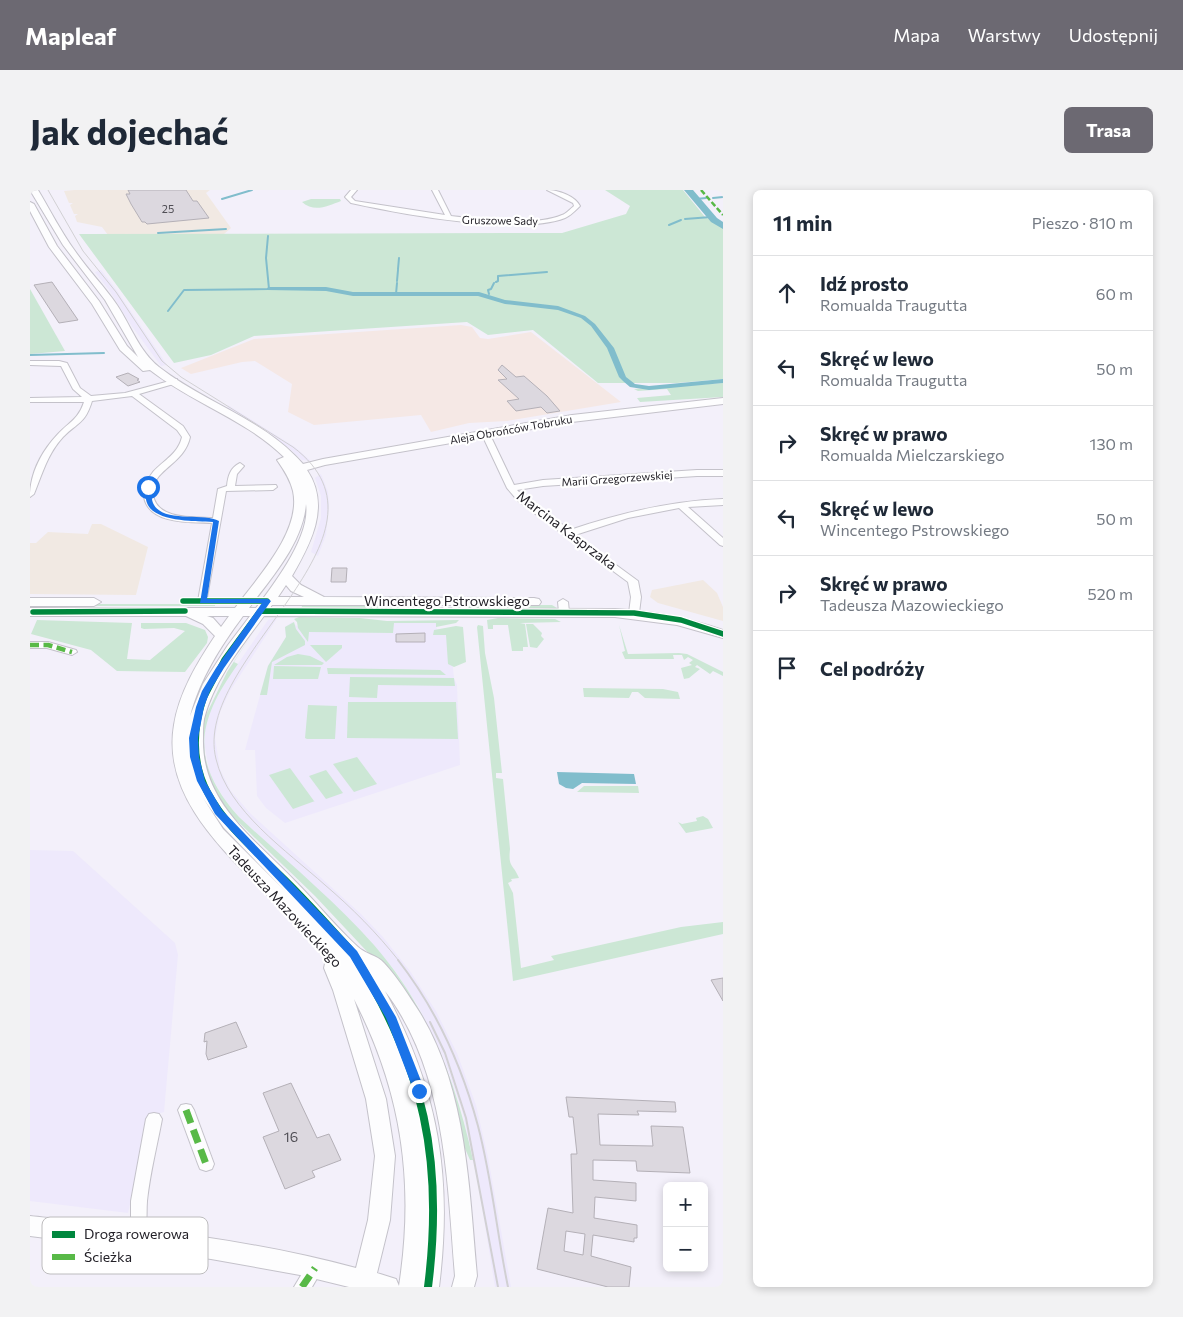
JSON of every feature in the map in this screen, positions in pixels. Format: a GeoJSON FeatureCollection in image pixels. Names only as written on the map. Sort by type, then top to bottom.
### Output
{"type":"FeatureCollection","features":[{"type":"Feature","properties":{"kind":"main road"},"geometry":{"type":"LineString","coordinates":[[34,190],[61,236],[108,298],[144,357],[149,364],[170,382]]}},
{"type":"Feature","properties":{"kind":"main road"},"geometry":{"type":"LineString","coordinates":[[30,204],[53,246],[96,303],[123,348],[135,360],[170,382],[274,442],[294,458],[297,471]]}},
{"type":"Feature","properties":{"kind":"main road","name":"Aleja Obrońców Tobruku"},"geometry":{"type":"LineString","coordinates":[[297,471],[323,462],[586,416],[670,405],[723,401]]}},
{"type":"Feature","properties":{"kind":"main road","name":"Aleja Obrońców Tobruku"},"geometry":{"type":"LineString","coordinates":[[297,471],[489,444],[600,420],[723,408]]}},
{"type":"Feature","properties":{"kind":"main road"},"geometry":{"type":"LineString","coordinates":[[308,482],[321,469]]}},
{"type":"Feature","properties":{"kind":"main road","name":"Tadeusza Mazowieckiego"},"geometry":{"type":"LineString","coordinates":[[297,471],[308,482],[313,502],[312,524],[300,554],[225,660],[206,691],[196,721],[194,738],[195,757],[201,781],[218,812],[345,956],[391,1017],[419,1091],[428,1134],[433,1183],[434,1233],[428,1287]]}},
{"type":"Feature","properties":{"kind":"main road","name":"Tadeusza Mazowieckiego"},"geometry":{"type":"LineString","coordinates":[[297,471],[300,508],[295,527],[284,550],[203,666],[186,702],[180,750],[189,786],[202,812],[217,833],[345,956],[357,988],[380,1030],[393,1062],[410,1128],[414,1162],[415,1242],[410,1287]]}},
{"type":"Feature","properties":{"kind":"main road"},"geometry":{"type":"LineString","coordinates":[[285,575],[296,588],[323,602]]}},
{"type":"Feature","properties":{"kind":"main road","name":"Wincentego Pstrowskiego"},"geometry":{"type":"LineString","coordinates":[[30,602],[203,601],[244,606]]}},
{"type":"Feature","properties":{"kind":"main road","name":"Wincentego Pstrowskiego"},"geometry":{"type":"LineString","coordinates":[[264,606],[323,602],[635,609]]}},
{"type":"Feature","properties":{"kind":"main road","name":"Wincentego Pstrowskiego"},"geometry":{"type":"LineString","coordinates":[[30,612],[185,611],[244,606],[564,607]]}},
{"type":"Feature","properties":{"kind":"main road"},"geometry":{"type":"LineString","coordinates":[[635,609],[685,614],[723,626]]}},
{"type":"Feature","properties":{"kind":"main road"},"geometry":{"type":"LineString","coordinates":[[635,609],[681,620],[723,634]]}},
{"type":"Feature","properties":{"kind":"main road"},"geometry":{"type":"LineString","coordinates":[[185,611],[208,621],[223,637]]}},
{"type":"Feature","properties":{"kind":"main road"},"geometry":{"type":"LineString","coordinates":[[363,1283],[379,1220],[384,1156],[376,1099],[342,990],[333,968],[345,956],[374,964],[402,1000],[417,1027],[445,1103],[458,1187],[466,1276],[463,1287]]}},
{"type":"Feature","properties":{"kind":"main road"},"geometry":{"type":"LineString","coordinates":[[208,1249],[314,1268],[363,1283],[388,1287]]}},
{"type":"Feature","properties":{"kind":"street","name":"Gruszowe Sady"},"geometry":{"type":"LineString","coordinates":[[354,190],[348,197],[353,202],[445,218],[496,222],[541,221],[560,218],[575,211],[577,206],[575,202],[550,190]]}},
{"type":"Feature","properties":{"kind":"street","name":"Gruszowe Sady"},"geometry":{"type":"LineString","coordinates":[[434,190],[448,216],[445,218]]}},
{"type":"Feature","properties":{"kind":"street"},"geometry":{"type":"LineString","coordinates":[[30,363],[60,363],[64,365],[77,389],[89,399]]}},
{"type":"Feature","properties":{"kind":"street"},"geometry":{"type":"LineString","coordinates":[[30,400],[89,399],[133,393],[170,382]]}},
{"type":"Feature","properties":{"kind":"street"},"geometry":{"type":"LineString","coordinates":[[133,393],[180,428],[186,437],[180,452],[151,482],[148,492],[152,507],[170,516],[216,521]]}},
{"type":"Feature","properties":{"kind":"street"},"geometry":{"type":"LineString","coordinates":[[30,494],[44,458],[60,436],[84,415],[89,399]]}},
{"type":"Feature","properties":{"kind":"street","name":"Marcina Kasprzaka"},"geometry":{"type":"LineString","coordinates":[[489,444],[511,488],[521,499],[633,581],[635,609]]}},
{"type":"Feature","properties":{"kind":"street"},"geometry":{"type":"LineString","coordinates":[[231,487],[233,474],[240,466]]}},
{"type":"Feature","properties":{"kind":"street","name":"Marii Grzegorzewskiej"},"geometry":{"type":"LineString","coordinates":[[511,488],[543,483],[723,473]]}},
{"type":"Feature","properties":{"kind":"street"},"geometry":{"type":"LineString","coordinates":[[203,601],[222,489],[231,487],[273,487]]}},
{"type":"Feature","properties":{"kind":"street"},"geometry":{"type":"LineString","coordinates":[[568,534],[629,514],[680,504],[723,502]]}},
{"type":"Feature","properties":{"kind":"street"},"geometry":{"type":"LineString","coordinates":[[680,504],[723,543]]}},
{"type":"Feature","properties":{"kind":"street"},"geometry":{"type":"LineString","coordinates":[[30,645],[48,645],[72,652]]}},
{"type":"Feature","properties":{"kind":"street"},"geometry":{"type":"LineString","coordinates":[[186,1110],[206,1164]]}},
{"type":"Feature","properties":{"kind":"street"},"geometry":{"type":"LineString","coordinates":[[139,1217],[139,1201],[154,1119]]}},
{"type":"Feature","properties":{"kind":"street"},"geometry":{"type":"LineString","coordinates":[[302,1287],[314,1268]]}},
{"type":"Feature","properties":{"kind":"shaded area"},"geometry":{"type":"Polygon","coordinates":[[[210,190],[206,193],[231,228],[224,234],[108,235],[102,227],[77,222],[75,216],[78,214],[74,214],[70,205],[73,203],[69,203],[64,191],[210,190]]]}},
{"type":"Feature","properties":{"kind":"shaded area"},"geometry":{"type":"Polygon","coordinates":[[[101,270],[167,365],[161,366],[131,325],[95,272],[101,270]]]}},
{"type":"Feature","properties":{"kind":"shaded area"},"geometry":{"type":"Polygon","coordinates":[[[461,325],[472,327],[480,338],[488,339],[531,332],[621,402],[507,421],[469,423],[431,432],[421,415],[314,425],[288,412],[292,384],[255,361],[242,362],[191,374],[181,368],[254,339],[461,325]]]}},
{"type":"Feature","properties":{"kind":"shaded area"},"geometry":{"type":"Polygon","coordinates":[[[228,405],[295,447],[311,461],[302,460],[289,448],[227,409],[228,405]]]}},
{"type":"Feature","properties":{"kind":"shaded area"},"geometry":{"type":"Polygon","coordinates":[[[321,474],[328,492],[329,505],[326,535],[318,556],[311,552],[321,518],[321,496],[315,478],[321,474]]]}},
{"type":"Feature","properties":{"kind":"shaded area"},"geometry":{"type":"Polygon","coordinates":[[[92,524],[101,524],[148,547],[136,595],[30,594],[30,543],[36,543],[48,532],[88,534],[92,524]]]}},
{"type":"Feature","properties":{"kind":"shaded area"},"geometry":{"type":"Polygon","coordinates":[[[703,580],[717,593],[723,607],[723,621],[658,603],[650,597],[652,590],[703,580]]]}},
{"type":"Feature","properties":{"kind":"shaded area"},"geometry":{"type":"Polygon","coordinates":[[[278,617],[230,691],[220,712],[215,738],[220,769],[231,791],[250,813],[361,914],[383,937],[410,971],[436,1011],[457,1053],[476,1105],[488,1157],[511,1287],[495,1287],[479,1189],[462,1110],[442,1054],[418,1006],[396,972],[367,937],[239,817],[225,800],[210,775],[204,742],[210,709],[228,678],[268,620],[278,617]]]}},
{"type":"Feature","properties":{"kind":"shaded area"},"geometry":{"type":"Polygon","coordinates":[[[292,622],[297,626],[414,622],[436,623],[437,629],[449,629],[454,678],[457,685],[460,765],[285,823],[266,808],[257,796],[255,750],[245,750],[268,666],[286,637],[285,627],[292,622]]]}},
{"type":"Feature","properties":{"kind":"shaded area"},"geometry":{"type":"Polygon","coordinates":[[[30,850],[73,851],[175,943],[178,955],[164,1112],[151,1116],[128,1213],[30,1201],[30,850]]]}},
{"type":"Feature","properties":{"kind":"green space"},"geometry":{"type":"Polygon","coordinates":[[[605,190],[683,190],[705,217],[723,227],[723,379],[677,383],[598,383],[533,330],[488,335],[467,322],[254,336],[211,355],[174,363],[79,234],[562,233],[626,214],[630,206],[605,190]]]}},
{"type":"Feature","properties":{"kind":"green space"},"geometry":{"type":"Polygon","coordinates":[[[311,199],[340,199],[341,201],[316,208],[302,202],[311,199]]]}},
{"type":"Feature","properties":{"kind":"green space"},"geometry":{"type":"Polygon","coordinates":[[[30,289],[65,351],[30,354],[30,289]]]}},
{"type":"Feature","properties":{"kind":"green space"},"geometry":{"type":"Polygon","coordinates":[[[723,383],[723,397],[640,402],[637,398],[671,395],[667,389],[638,391],[634,389],[723,383]]]}},
{"type":"Feature","properties":{"kind":"green space"},"geometry":{"type":"Polygon","coordinates":[[[30,604],[215,604],[215,606],[99,606],[30,610],[30,604]]]}},
{"type":"Feature","properties":{"kind":"green space"},"geometry":{"type":"Polygon","coordinates":[[[460,605],[552,605],[557,608],[461,609],[460,605]]]}},
{"type":"Feature","properties":{"kind":"green space"},"geometry":{"type":"Polygon","coordinates":[[[302,606],[435,606],[382,609],[301,609],[302,606]]]}},
{"type":"Feature","properties":{"kind":"green space"},"geometry":{"type":"Polygon","coordinates":[[[299,617],[360,618],[387,621],[459,620],[456,623],[436,627],[436,623],[394,623],[393,633],[309,632],[308,642],[294,619],[299,617]]]}},
{"type":"Feature","properties":{"kind":"green space"},"geometry":{"type":"Polygon","coordinates":[[[498,618],[555,619],[561,622],[520,623],[525,624],[528,647],[523,647],[523,651],[512,651],[508,625],[493,625],[493,629],[488,629],[487,620],[498,618]]]}},
{"type":"Feature","properties":{"kind":"green space"},"geometry":{"type":"Polygon","coordinates":[[[37,620],[132,623],[127,659],[150,660],[185,631],[174,628],[144,629],[141,628],[141,623],[186,623],[205,630],[208,637],[207,643],[185,672],[117,671],[91,650],[31,634],[37,620]]]}},
{"type":"Feature","properties":{"kind":"green space"},"geometry":{"type":"Polygon","coordinates":[[[294,622],[296,629],[305,641],[305,645],[272,662],[267,695],[260,695],[268,666],[286,637],[285,627],[294,622]]]}},
{"type":"Feature","properties":{"kind":"green space"},"geometry":{"type":"Polygon","coordinates":[[[526,624],[533,624],[542,633],[541,636],[544,639],[537,648],[530,647],[526,624]]]}},
{"type":"Feature","properties":{"kind":"green space"},"geometry":{"type":"Polygon","coordinates":[[[478,625],[483,626],[485,653],[494,698],[502,773],[496,773],[496,778],[503,779],[510,859],[511,865],[519,878],[511,879],[512,881],[508,883],[513,893],[521,968],[554,960],[551,956],[681,927],[723,922],[723,934],[513,981],[478,625]]]}},
{"type":"Feature","properties":{"kind":"green space"},"geometry":{"type":"Polygon","coordinates":[[[619,625],[628,654],[687,654],[723,672],[723,676],[713,671],[710,674],[697,665],[695,667],[700,669],[689,678],[684,679],[681,668],[692,665],[689,663],[693,660],[688,657],[684,660],[682,655],[673,655],[674,659],[625,659],[622,652],[625,651],[619,625]]]}},
{"type":"Feature","properties":{"kind":"green space"},"geometry":{"type":"Polygon","coordinates":[[[456,626],[463,627],[466,662],[454,667],[448,664],[446,635],[433,635],[434,630],[456,626]]]}},
{"type":"Feature","properties":{"kind":"green space"},"geometry":{"type":"Polygon","coordinates":[[[254,631],[234,662],[238,664],[214,704],[207,723],[204,741],[206,759],[212,777],[223,797],[239,817],[342,912],[374,945],[393,969],[425,1019],[437,1046],[458,1102],[473,1160],[470,1160],[389,975],[315,896],[228,812],[209,784],[200,735],[204,719],[227,672],[254,631]]]}},
{"type":"Feature","properties":{"kind":"green space"},"geometry":{"type":"Polygon","coordinates":[[[310,645],[342,645],[342,648],[326,662],[310,645]]]}},
{"type":"Feature","properties":{"kind":"green space"},"geometry":{"type":"Polygon","coordinates":[[[298,654],[310,656],[324,663],[322,665],[274,665],[287,657],[298,654]]]}},
{"type":"Feature","properties":{"kind":"green space"},"geometry":{"type":"Polygon","coordinates":[[[274,666],[321,667],[318,679],[273,679],[274,666]]]}},
{"type":"Feature","properties":{"kind":"green space"},"geometry":{"type":"Polygon","coordinates":[[[327,668],[440,670],[446,675],[328,674],[327,668]]]}},
{"type":"Feature","properties":{"kind":"green space"},"geometry":{"type":"Polygon","coordinates":[[[350,677],[454,678],[455,686],[378,685],[377,698],[349,697],[350,677]]]}},
{"type":"Feature","properties":{"kind":"green space"},"geometry":{"type":"Polygon","coordinates":[[[583,688],[663,689],[678,692],[680,699],[645,698],[638,692],[632,692],[629,698],[584,697],[583,688]]]}},
{"type":"Feature","properties":{"kind":"green space"},"geometry":{"type":"Polygon","coordinates":[[[348,702],[456,702],[458,739],[347,738],[348,702]]]}},
{"type":"Feature","properties":{"kind":"green space"},"geometry":{"type":"Polygon","coordinates":[[[308,705],[337,706],[335,739],[305,738],[308,705]]]}},
{"type":"Feature","properties":{"kind":"green space"},"geometry":{"type":"Polygon","coordinates":[[[357,757],[377,784],[354,792],[333,764],[357,757]]]}},
{"type":"Feature","properties":{"kind":"green space"},"geometry":{"type":"Polygon","coordinates":[[[290,768],[315,801],[293,809],[269,775],[290,768]]]}},
{"type":"Feature","properties":{"kind":"green space"},"geometry":{"type":"Polygon","coordinates":[[[326,770],[343,793],[326,799],[309,776],[326,770]]]}},
{"type":"Feature","properties":{"kind":"green space"},"geometry":{"type":"Polygon","coordinates":[[[584,786],[638,786],[639,793],[577,792],[584,786]]]}},
{"type":"Feature","properties":{"kind":"green space"},"geometry":{"type":"Polygon","coordinates":[[[703,816],[708,819],[713,828],[686,833],[678,822],[682,824],[697,821],[696,818],[703,816]]]}},
{"type":"Feature","properties":{"kind":"water"},"geometry":{"type":"Polygon","coordinates":[[[557,772],[634,774],[636,784],[582,783],[573,789],[566,788],[559,784],[557,772]]]}},
{"type":"Feature","properties":{"kind":"building"},"geometry":{"type":"Polygon","coordinates":[[[128,190],[186,190],[193,201],[197,201],[209,218],[147,224],[142,222],[131,204],[126,194],[130,194],[128,190]]]}},
{"type":"Feature","properties":{"kind":"building"},"geometry":{"type":"Polygon","coordinates":[[[52,282],[78,320],[59,323],[34,285],[52,282]]]}},
{"type":"Feature","properties":{"kind":"building"},"geometry":{"type":"Polygon","coordinates":[[[502,365],[516,377],[524,376],[547,396],[560,411],[547,413],[541,407],[516,411],[507,401],[519,399],[498,380],[507,379],[498,370],[502,365]]]}},
{"type":"Feature","properties":{"kind":"building"},"geometry":{"type":"Polygon","coordinates":[[[128,373],[139,379],[137,380],[140,382],[128,386],[116,377],[128,373]]]}},
{"type":"Feature","properties":{"kind":"building"},"geometry":{"type":"Polygon","coordinates":[[[332,568],[347,568],[346,582],[331,582],[332,568]]]}},
{"type":"Feature","properties":{"kind":"building"},"geometry":{"type":"Polygon","coordinates":[[[425,633],[425,642],[396,642],[396,634],[425,633]]]}},
{"type":"Feature","properties":{"kind":"building"},"geometry":{"type":"Polygon","coordinates":[[[723,978],[723,1001],[711,980],[723,978]]]}},
{"type":"Feature","properties":{"kind":"building"},"geometry":{"type":"Polygon","coordinates":[[[236,1022],[247,1047],[208,1060],[206,1054],[207,1041],[204,1042],[205,1033],[236,1022]]]}},
{"type":"Feature","properties":{"kind":"building"},"geometry":{"type":"Polygon","coordinates":[[[291,1083],[317,1138],[329,1134],[341,1160],[312,1171],[315,1177],[285,1189],[263,1137],[279,1131],[263,1093],[291,1083]]]}},
{"type":"Feature","properties":{"kind":"building"},"geometry":{"type":"Polygon","coordinates":[[[566,1097],[675,1102],[676,1112],[637,1111],[639,1115],[598,1114],[600,1145],[653,1146],[651,1126],[683,1127],[690,1173],[637,1171],[636,1161],[593,1160],[593,1180],[636,1183],[636,1201],[595,1197],[594,1218],[637,1225],[637,1238],[634,1238],[634,1242],[593,1235],[591,1256],[631,1267],[629,1287],[608,1287],[537,1269],[548,1208],[573,1213],[571,1154],[577,1154],[573,1117],[569,1117],[566,1097]],[[566,1231],[564,1251],[583,1255],[585,1234],[566,1231]]]}},
{"type":"Feature","properties":{"kind":"waterway"},"geometry":{"type":"LineString","coordinates":[[222,199],[252,190]]}},
{"type":"Feature","properties":{"kind":"waterway"},"geometry":{"type":"LineString","coordinates":[[688,190],[714,220],[723,226]]}},
{"type":"Feature","properties":{"kind":"waterway"},"geometry":{"type":"LineString","coordinates":[[713,198],[723,197]]}},
{"type":"Feature","properties":{"kind":"waterway"},"geometry":{"type":"LineString","coordinates":[[696,199],[706,198]]}},
{"type":"Feature","properties":{"kind":"waterway"},"geometry":{"type":"LineString","coordinates":[[685,219],[711,217]]}},
{"type":"Feature","properties":{"kind":"waterway"},"geometry":{"type":"LineString","coordinates":[[669,225],[681,220]]}},
{"type":"Feature","properties":{"kind":"waterway"},"geometry":{"type":"LineString","coordinates":[[158,233],[226,229]]}},
{"type":"Feature","properties":{"kind":"waterway"},"geometry":{"type":"LineString","coordinates":[[168,311],[184,290],[269,289],[266,258],[268,236]]}},
{"type":"Feature","properties":{"kind":"waterway"},"geometry":{"type":"LineString","coordinates":[[398,269],[399,258]]}},
{"type":"Feature","properties":{"kind":"waterway"},"geometry":{"type":"LineString","coordinates":[[397,281],[398,270]]}},
{"type":"Feature","properties":{"kind":"waterway"},"geometry":{"type":"LineString","coordinates":[[496,282],[498,281],[498,276],[547,272]]}},
{"type":"Feature","properties":{"kind":"waterway"},"geometry":{"type":"LineString","coordinates":[[396,294],[397,283]]}},
{"type":"Feature","properties":{"kind":"waterway"},"geometry":{"type":"LineString","coordinates":[[489,294],[488,290],[491,289],[494,283]]}},
{"type":"Feature","properties":{"kind":"waterway"},"geometry":{"type":"LineString","coordinates":[[269,289],[326,289],[353,294],[479,294],[505,302],[558,308],[583,317],[593,325],[611,348],[623,377],[628,383],[642,388],[649,388],[723,381]]}},
{"type":"Feature","properties":{"kind":"waterway"},"geometry":{"type":"LineString","coordinates":[[30,355],[104,353]]}},
{"type":"Feature","properties":{"kind":"tram line"},"geometry":{"type":"LineString","coordinates":[[48,190],[83,251],[116,292],[162,361],[181,377],[293,447],[323,482],[327,519],[314,558],[234,680],[217,720],[216,759],[223,778],[233,796],[246,813],[277,844],[354,912],[399,961]]}},
{"type":"Feature","properties":{"kind":"tram line"},"geometry":{"type":"LineString","coordinates":[[398,960],[436,1018],[456,1060],[472,1104],[487,1166],[508,1287]]}},
{"type":"Feature","properties":{"kind":"tram line"},"geometry":{"type":"LineString","coordinates":[[430,1022],[445,1053],[466,1118],[498,1287]]}},
{"type":"Feature","properties":{"kind":"marked path"},"geometry":{"type":"LineString","coordinates":[[701,190],[723,215]]}},
{"type":"Feature","properties":{"kind":"marked path"},"geometry":{"type":"LineString","coordinates":[[30,645],[48,645],[72,652]]}},
{"type":"Feature","properties":{"kind":"marked path"},"geometry":{"type":"LineString","coordinates":[[186,1110],[206,1164]]}},
{"type":"Feature","properties":{"kind":"marked path"},"geometry":{"type":"LineString","coordinates":[[302,1287],[315,1268]]}},
{"type":"Feature","properties":{"kind":"cycle path"},"geometry":{"type":"LineString","coordinates":[[183,601],[267,601]]}},
{"type":"Feature","properties":{"kind":"cycle path"},"geometry":{"type":"LineString","coordinates":[[33,612],[185,611]]}},
{"type":"Feature","properties":{"kind":"cycle path"},"geometry":{"type":"LineString","coordinates":[[428,1287],[434,1244],[435,1200],[424,1114],[412,1072],[396,1031],[377,992],[352,952],[286,881],[243,840],[217,809],[207,792],[199,774],[195,755],[195,734],[204,696],[224,660],[260,611],[634,613],[681,620],[723,634]]}},
{"type":"Feature","properties":{"kind":"route"},"geometry":{"type":"LineString","coordinates":[[148,487],[149,501],[157,511],[181,518],[216,521],[203,601],[268,601],[220,668],[206,691],[200,707],[194,738],[195,757],[201,781],[218,812],[353,954],[391,1017],[407,1054],[419,1091]]}}]}
